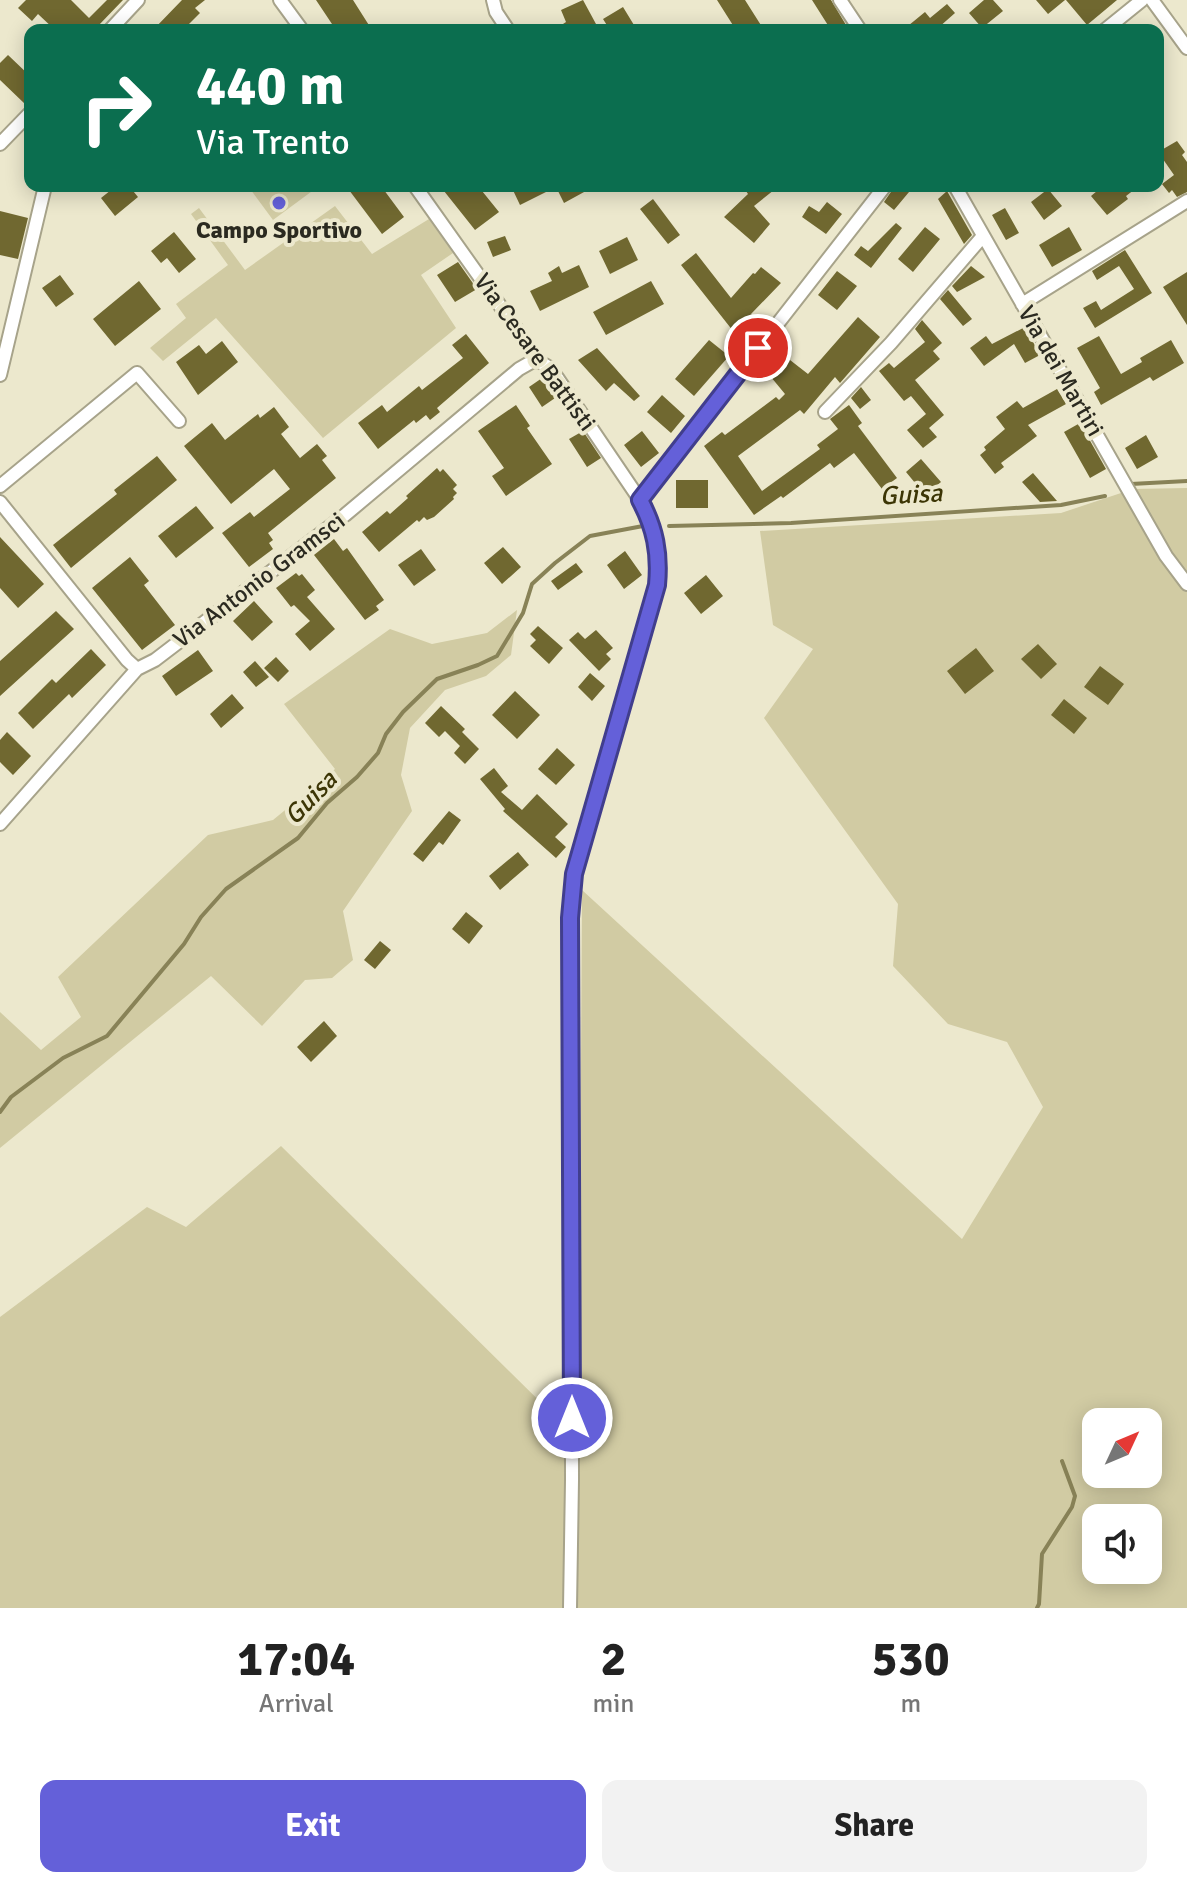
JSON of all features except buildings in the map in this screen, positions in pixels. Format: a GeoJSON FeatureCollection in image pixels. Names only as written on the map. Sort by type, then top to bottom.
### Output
{"type":"FeatureCollection","features":[{"type":"Feature","properties":{"kind":"street"},"geometry":{"type":"LineString","coordinates":[[116,24],[138,0]]}},
{"type":"Feature","properties":{"kind":"street"},"geometry":{"type":"LineString","coordinates":[[280,0],[298,24]]}},
{"type":"Feature","properties":{"kind":"street"},"geometry":{"type":"LineString","coordinates":[[493,0],[504,24]]}},
{"type":"Feature","properties":{"kind":"street"},"geometry":{"type":"LineString","coordinates":[[840,0],[856,24]]}},
{"type":"Feature","properties":{"kind":"street"},"geometry":{"type":"LineString","coordinates":[[1112,24],[1142,0]]}},
{"type":"Feature","properties":{"kind":"street"},"geometry":{"type":"LineString","coordinates":[[1152,0],[1187,48]]}},
{"type":"Feature","properties":{"kind":"street"},"geometry":{"type":"LineString","coordinates":[[0,144],[24,119]]}},
{"type":"Feature","properties":{"kind":"street"},"geometry":{"type":"LineString","coordinates":[[0,375],[44,192]]}},
{"type":"Feature","properties":{"kind":"street","name":"Via Cesare Battisti"},"geometry":{"type":"LineString","coordinates":[[419,192],[540,362],[550,368],[558,379],[640,500],[651,520],[659,563],[657,585],[571,892],[570,1608]]}},
{"type":"Feature","properties":{"kind":"street"},"geometry":{"type":"LineString","coordinates":[[640,500],[880,192]]}},
{"type":"Feature","properties":{"kind":"street","name":"Via dei Martiri"},"geometry":{"type":"LineString","coordinates":[[958,192],[1166,556],[1187,584]]}},
{"type":"Feature","properties":{"kind":"street"},"geometry":{"type":"LineString","coordinates":[[1022,304],[1186,204]]}},
{"type":"Feature","properties":{"kind":"street"},"geometry":{"type":"LineString","coordinates":[[825,412],[891,343],[983,236]]}},
{"type":"Feature","properties":{"kind":"street","name":"Via Antonio Gramsci"},"geometry":{"type":"LineString","coordinates":[[0,824],[137,669],[155,660],[345,515],[519,369],[533,361],[540,362]]}},
{"type":"Feature","properties":{"kind":"street"},"geometry":{"type":"LineString","coordinates":[[0,486],[137,373],[179,421]]}},
{"type":"Feature","properties":{"kind":"street"},"geometry":{"type":"LineString","coordinates":[[0,502],[137,669]]}},
{"type":"Feature","properties":{"kind":"shaded area","name":"Campo Sportivo"},"geometry":{"type":"Polygon","coordinates":[[[252,192],[311,192],[273,220],[252,192]]]}},
{"type":"Feature","properties":{"kind":"shaded area"},"geometry":{"type":"Polygon","coordinates":[[[335,206],[372,254],[429,219],[453,253],[421,275],[456,328],[323,438],[216,318],[163,361],[150,348],[186,318],[176,304],[228,265],[191,214],[199,208],[245,270],[335,206]]]}},
{"type":"Feature","properties":{"kind":"shaded area"},"geometry":{"type":"Polygon","coordinates":[[[1187,488],[1187,1608],[0,1608],[0,1317],[147,1207],[186,1227],[281,1146],[579,1440],[582,890],[962,1239],[1043,1107],[1007,1042],[948,1024],[893,966],[898,904],[764,718],[813,649],[773,625],[760,531],[1061,513],[1133,489],[1187,488]]]}},
{"type":"Feature","properties":{"kind":"shaded area"},"geometry":{"type":"Polygon","coordinates":[[[517,610],[511,655],[486,676],[445,690],[410,728],[401,775],[412,811],[343,911],[353,960],[332,978],[305,980],[262,1026],[211,976],[0,1148],[0,1012],[41,1050],[81,1017],[58,977],[208,835],[273,820],[335,769],[284,704],[390,629],[432,644],[487,633],[517,610]]]}},
{"type":"Feature","properties":{"kind":"waterway","name":"Guisa"},"geometry":{"type":"LineString","coordinates":[[1131,484],[1187,481]]}},
{"type":"Feature","properties":{"kind":"waterway","name":"Guisa"},"geometry":{"type":"LineString","coordinates":[[669,526],[791,523],[1061,505],[1105,496]]}},
{"type":"Feature","properties":{"kind":"waterway","name":"Guisa"},"geometry":{"type":"LineString","coordinates":[[0,1112],[11,1097],[63,1058],[107,1036],[226,889],[298,838],[327,803],[357,777],[378,753],[386,734],[403,712],[437,679],[497,656],[523,613],[532,584],[555,563],[590,536],[643,526]]}},
{"type":"Feature","properties":{"kind":"waterway"},"geometry":{"type":"LineString","coordinates":[[1037,1608],[1042,1554],[1072,1507],[1075,1496],[1062,1461]]}},
{"type":"Feature","properties":{"kind":"place","name":"Campo Sportivo"},"geometry":{"type":"Point","coordinates":[279,203]}},
{"type":"Feature","properties":{"kind":"route"},"geometry":{"type":"LineString","coordinates":[[572,1418],[570,918],[574,874],[657,585],[659,563],[656,539],[651,520],[640,500],[758,348]]}}]}
